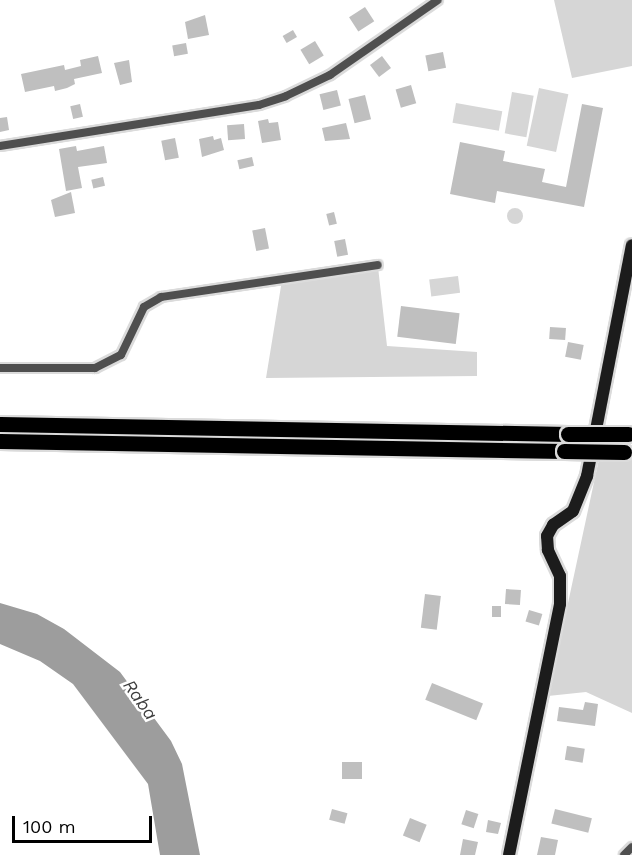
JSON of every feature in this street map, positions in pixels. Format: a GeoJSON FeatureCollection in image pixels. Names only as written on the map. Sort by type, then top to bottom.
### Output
{"type":"FeatureCollection","features":[{"type":"Feature","properties":{"kind":"highway"},"geometry":{"type":"LineString","coordinates":[[0,424],[630,434]]}},
{"type":"Feature","properties":{"kind":"highway"},"geometry":{"type":"LineString","coordinates":[[0,441],[628,452]]}},
{"type":"Feature","properties":{"kind":"main road"},"geometry":{"type":"LineString","coordinates":[[509,855],[560,604],[560,576],[548,550],[547,536],[553,525],[573,511],[587,476],[632,245]]}},
{"type":"Feature","properties":{"kind":"street"},"geometry":{"type":"LineString","coordinates":[[0,146],[259,105],[286,96],[330,75],[438,0]]}},
{"type":"Feature","properties":{"kind":"street"},"geometry":{"type":"LineString","coordinates":[[0,368],[95,368],[121,356],[144,307],[161,297],[378,265]]}},
{"type":"Feature","properties":{"kind":"street"},"geometry":{"type":"LineString","coordinates":[[624,855],[632,847]]}},
{"type":"Feature","properties":{"kind":"shaded area"},"geometry":{"type":"Polygon","coordinates":[[[554,0],[632,0],[632,66],[572,78],[554,0]]]}},
{"type":"Feature","properties":{"kind":"shaded area"},"geometry":{"type":"Polygon","coordinates":[[[539,88],[568,94],[556,152],[527,146],[539,88]]]}},
{"type":"Feature","properties":{"kind":"shaded area"},"geometry":{"type":"Polygon","coordinates":[[[512,92],[534,96],[526,137],[505,133],[512,92]]]}},
{"type":"Feature","properties":{"kind":"shaded area"},"geometry":{"type":"Polygon","coordinates":[[[456,103],[502,111],[499,131],[453,123],[456,103]]]}},
{"type":"Feature","properties":{"kind":"shaded area"},"geometry":{"type":"Polygon","coordinates":[[[515,208],[521,210],[523,216],[521,222],[515,224],[509,222],[507,216],[509,210],[515,208]]]}},
{"type":"Feature","properties":{"kind":"shaded area"},"geometry":{"type":"Polygon","coordinates":[[[378,267],[387,346],[477,352],[477,376],[266,378],[282,280],[378,267]]]}},
{"type":"Feature","properties":{"kind":"shaded area"},"geometry":{"type":"Polygon","coordinates":[[[458,276],[460,293],[431,296],[429,280],[458,276]]]}},
{"type":"Feature","properties":{"kind":"shaded area"},"geometry":{"type":"Polygon","coordinates":[[[632,458],[632,713],[586,692],[548,696],[599,459],[632,458]]]}},
{"type":"Feature","properties":{"kind":"water","name":"Raba"},"geometry":{"type":"Polygon","coordinates":[[[0,603],[37,614],[64,629],[120,672],[171,741],[182,764],[200,855],[160,855],[148,784],[73,684],[40,661],[0,644],[0,603]]]}},
{"type":"Feature","properties":{"kind":"building"},"geometry":{"type":"Polygon","coordinates":[[[365,7],[374,21],[358,32],[349,17],[365,7]]]}},
{"type":"Feature","properties":{"kind":"building"},"geometry":{"type":"Polygon","coordinates":[[[205,15],[209,35],[188,39],[185,22],[205,15]]]}},
{"type":"Feature","properties":{"kind":"building"},"geometry":{"type":"Polygon","coordinates":[[[293,30],[297,37],[287,43],[283,36],[293,30]]]}},
{"type":"Feature","properties":{"kind":"building"},"geometry":{"type":"Polygon","coordinates":[[[315,41],[324,56],[309,64],[300,50],[315,41]]]}},
{"type":"Feature","properties":{"kind":"building"},"geometry":{"type":"Polygon","coordinates":[[[186,43],[188,54],[174,56],[172,45],[186,43]]]}},
{"type":"Feature","properties":{"kind":"building"},"geometry":{"type":"Polygon","coordinates":[[[443,52],[446,68],[428,71],[425,55],[443,52]]]}},
{"type":"Feature","properties":{"kind":"building"},"geometry":{"type":"Polygon","coordinates":[[[98,56],[102,73],[74,79],[75,84],[55,91],[54,86],[25,92],[21,74],[64,65],[65,70],[81,66],[80,60],[98,56]]]}},
{"type":"Feature","properties":{"kind":"building"},"geometry":{"type":"Polygon","coordinates":[[[382,56],[391,68],[379,77],[370,65],[382,56]]]}},
{"type":"Feature","properties":{"kind":"building"},"geometry":{"type":"Polygon","coordinates":[[[129,60],[132,82],[120,85],[114,63],[129,60]]]}},
{"type":"Feature","properties":{"kind":"building"},"geometry":{"type":"Polygon","coordinates":[[[411,85],[416,103],[401,108],[396,89],[411,85]]]}},
{"type":"Feature","properties":{"kind":"building"},"geometry":{"type":"Polygon","coordinates":[[[337,90],[341,106],[323,110],[320,94],[337,90]]]}},
{"type":"Feature","properties":{"kind":"building"},"geometry":{"type":"Polygon","coordinates":[[[365,95],[371,119],[355,123],[349,99],[365,95]]]}},
{"type":"Feature","properties":{"kind":"building"},"geometry":{"type":"Polygon","coordinates":[[[80,104],[83,117],[73,119],[70,106],[80,104]]]}},
{"type":"Feature","properties":{"kind":"building"},"geometry":{"type":"Polygon","coordinates":[[[582,104],[603,108],[584,207],[497,191],[495,203],[450,194],[460,142],[505,151],[503,161],[545,169],[542,182],[566,187],[582,104]]]}},
{"type":"Feature","properties":{"kind":"building"},"geometry":{"type":"Polygon","coordinates":[[[7,117],[9,130],[0,132],[0,118],[7,117]]]}},
{"type":"Feature","properties":{"kind":"building"},"geometry":{"type":"Polygon","coordinates":[[[268,119],[269,123],[278,122],[281,140],[262,143],[258,121],[268,119]]]}},
{"type":"Feature","properties":{"kind":"building"},"geometry":{"type":"Polygon","coordinates":[[[346,123],[350,139],[325,141],[322,128],[346,123]]]}},
{"type":"Feature","properties":{"kind":"building"},"geometry":{"type":"Polygon","coordinates":[[[244,124],[245,139],[228,140],[227,125],[244,124]]]}},
{"type":"Feature","properties":{"kind":"building"},"geometry":{"type":"Polygon","coordinates":[[[213,136],[214,140],[221,138],[224,150],[202,157],[199,139],[213,136]]]}},
{"type":"Feature","properties":{"kind":"building"},"geometry":{"type":"Polygon","coordinates":[[[175,138],[179,158],[165,160],[161,141],[175,138]]]}},
{"type":"Feature","properties":{"kind":"building"},"geometry":{"type":"Polygon","coordinates":[[[76,146],[77,151],[104,146],[107,163],[78,167],[82,188],[66,191],[59,149],[76,146]]]}},
{"type":"Feature","properties":{"kind":"building"},"geometry":{"type":"Polygon","coordinates":[[[252,157],[254,166],[239,169],[237,160],[252,157]]]}},
{"type":"Feature","properties":{"kind":"building"},"geometry":{"type":"Polygon","coordinates":[[[103,177],[105,186],[93,188],[91,180],[103,177]]]}},
{"type":"Feature","properties":{"kind":"building"},"geometry":{"type":"Polygon","coordinates":[[[71,192],[75,213],[55,217],[51,200],[71,192]]]}},
{"type":"Feature","properties":{"kind":"building"},"geometry":{"type":"Polygon","coordinates":[[[334,212],[337,224],[329,226],[326,214],[334,212]]]}},
{"type":"Feature","properties":{"kind":"building"},"geometry":{"type":"Polygon","coordinates":[[[265,228],[269,249],[256,251],[252,230],[265,228]]]}},
{"type":"Feature","properties":{"kind":"building"},"geometry":{"type":"Polygon","coordinates":[[[345,239],[348,255],[337,257],[334,241],[345,239]]]}},
{"type":"Feature","properties":{"kind":"building"},"geometry":{"type":"Polygon","coordinates":[[[401,306],[460,313],[456,344],[397,337],[401,306]]]}},
{"type":"Feature","properties":{"kind":"building"},"geometry":{"type":"Polygon","coordinates":[[[550,327],[566,328],[565,340],[549,339],[550,327]]]}},
{"type":"Feature","properties":{"kind":"building"},"geometry":{"type":"Polygon","coordinates":[[[568,342],[584,345],[581,360],[565,357],[568,342]]]}},
{"type":"Feature","properties":{"kind":"building"},"geometry":{"type":"Polygon","coordinates":[[[506,589],[521,590],[520,605],[505,604],[506,589]]]}},
{"type":"Feature","properties":{"kind":"building"},"geometry":{"type":"Polygon","coordinates":[[[425,594],[441,596],[437,630],[421,628],[425,594]]]}},
{"type":"Feature","properties":{"kind":"building"},"geometry":{"type":"Polygon","coordinates":[[[492,606],[501,606],[501,617],[492,617],[492,606]]]}},
{"type":"Feature","properties":{"kind":"building"},"geometry":{"type":"Polygon","coordinates":[[[529,610],[542,614],[539,626],[525,621],[529,610]]]}},
{"type":"Feature","properties":{"kind":"building"},"geometry":{"type":"Polygon","coordinates":[[[432,683],[483,704],[476,720],[425,700],[432,683]]]}},
{"type":"Feature","properties":{"kind":"building"},"geometry":{"type":"Polygon","coordinates":[[[585,702],[598,704],[595,726],[557,721],[559,707],[583,710],[585,702]]]}},
{"type":"Feature","properties":{"kind":"building"},"geometry":{"type":"Polygon","coordinates":[[[567,746],[585,749],[583,763],[565,760],[567,746]]]}},
{"type":"Feature","properties":{"kind":"building"},"geometry":{"type":"Polygon","coordinates":[[[342,762],[362,762],[362,779],[342,779],[342,762]]]}},
{"type":"Feature","properties":{"kind":"building"},"geometry":{"type":"Polygon","coordinates":[[[332,809],[347,813],[345,824],[329,820],[332,809]]]}},
{"type":"Feature","properties":{"kind":"building"},"geometry":{"type":"Polygon","coordinates":[[[555,809],[592,818],[588,833],[551,824],[555,809]]]}},
{"type":"Feature","properties":{"kind":"building"},"geometry":{"type":"Polygon","coordinates":[[[466,810],[478,814],[474,828],[461,824],[466,810]]]}},
{"type":"Feature","properties":{"kind":"building"},"geometry":{"type":"Polygon","coordinates":[[[410,818],[427,825],[420,842],[403,836],[410,818]]]}},
{"type":"Feature","properties":{"kind":"building"},"geometry":{"type":"Polygon","coordinates":[[[488,820],[501,823],[498,834],[486,832],[488,820]]]}},
{"type":"Feature","properties":{"kind":"building"},"geometry":{"type":"Polygon","coordinates":[[[541,837],[558,840],[555,855],[537,855],[541,837]]]}},
{"type":"Feature","properties":{"kind":"building"},"geometry":{"type":"Polygon","coordinates":[[[463,839],[478,842],[475,855],[460,855],[463,839]]]}}]}
